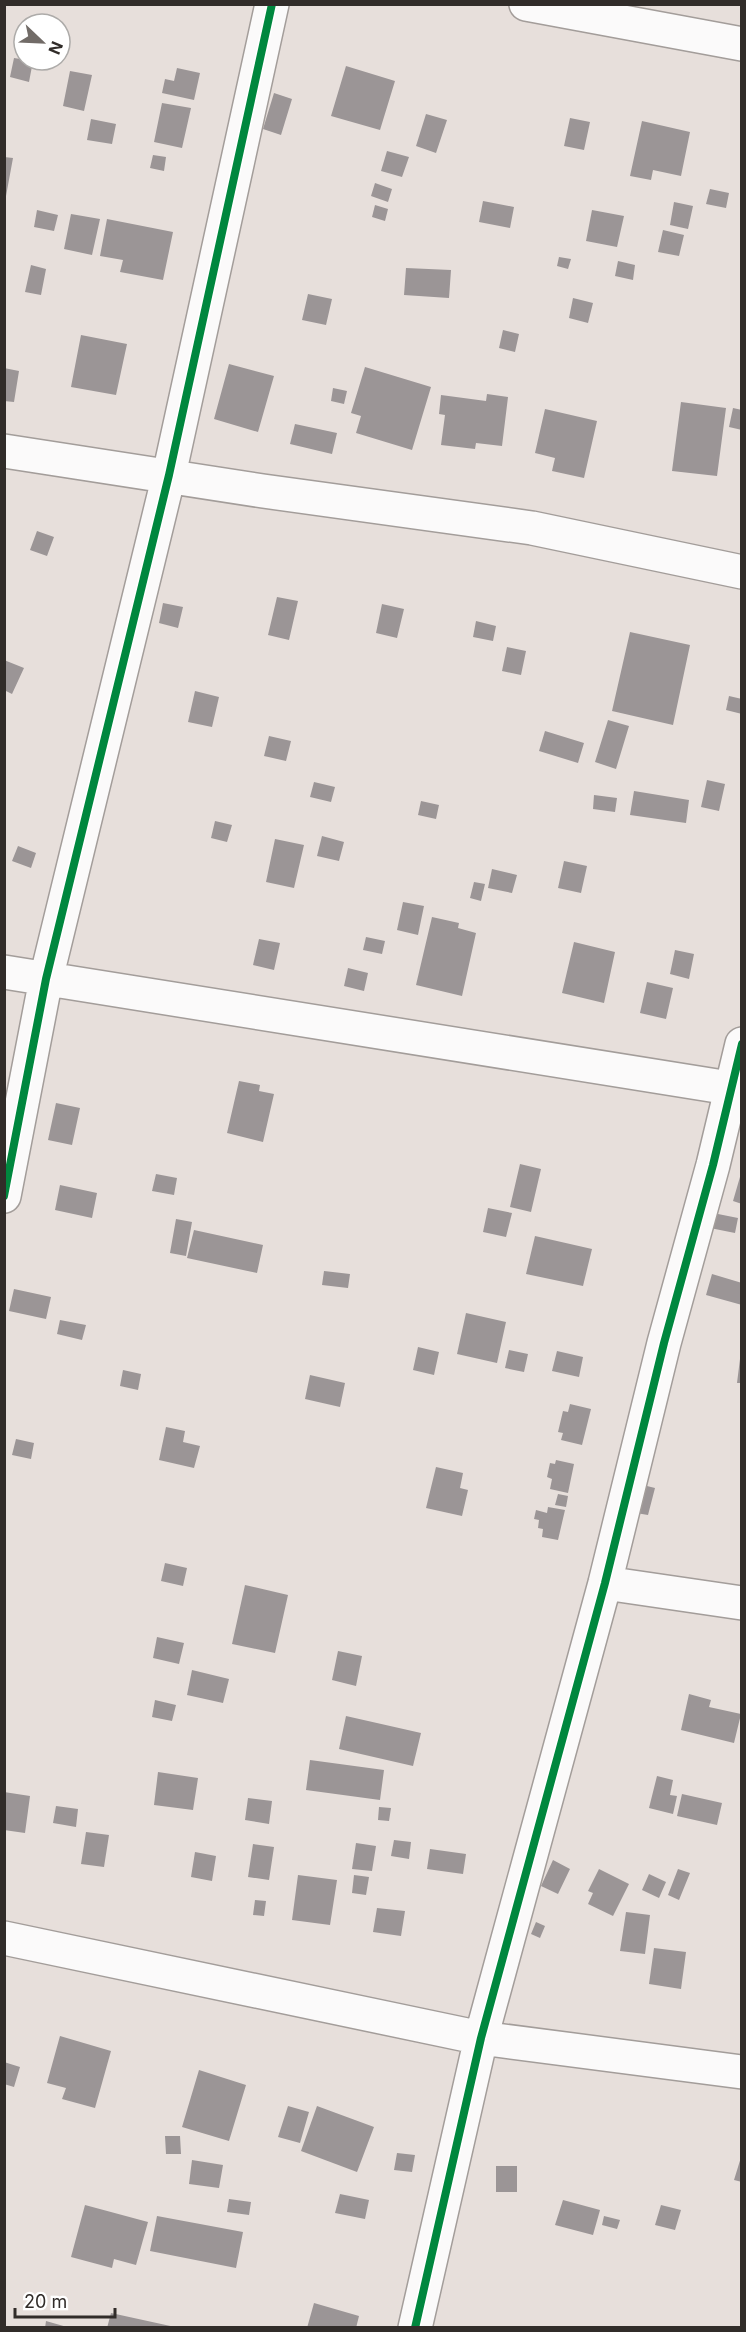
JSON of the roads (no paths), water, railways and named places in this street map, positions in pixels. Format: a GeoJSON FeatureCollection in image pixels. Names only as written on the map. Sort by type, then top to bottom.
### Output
{"type":"FeatureCollection","features":[{"type":"Feature","properties":{"kind":"street"},"geometry":{"type":"LineString","coordinates":[[4,1196],[46,979],[169,475],[272,4]]}},
{"type":"Feature","properties":{"kind":"street"},"geometry":{"type":"LineString","coordinates":[[526,4],[741,44]]}},
{"type":"Feature","properties":{"kind":"street"},"geometry":{"type":"LineString","coordinates":[[4,451],[263,491],[532,528],[741,572]]}},
{"type":"Feature","properties":{"kind":"street"},"geometry":{"type":"LineString","coordinates":[[4,972],[736,1089]]}},
{"type":"Feature","properties":{"kind":"street"},"geometry":{"type":"LineString","coordinates":[[415,2328],[481,2038],[605,1583],[664,1343],[736,1089],[741,1044]]}},
{"type":"Feature","properties":{"kind":"street"},"geometry":{"type":"LineString","coordinates":[[605,1583],[741,1603]]}},
{"type":"Feature","properties":{"kind":"street"},"geometry":{"type":"LineString","coordinates":[[4,1938],[481,2038],[741,2072]]}}]}
